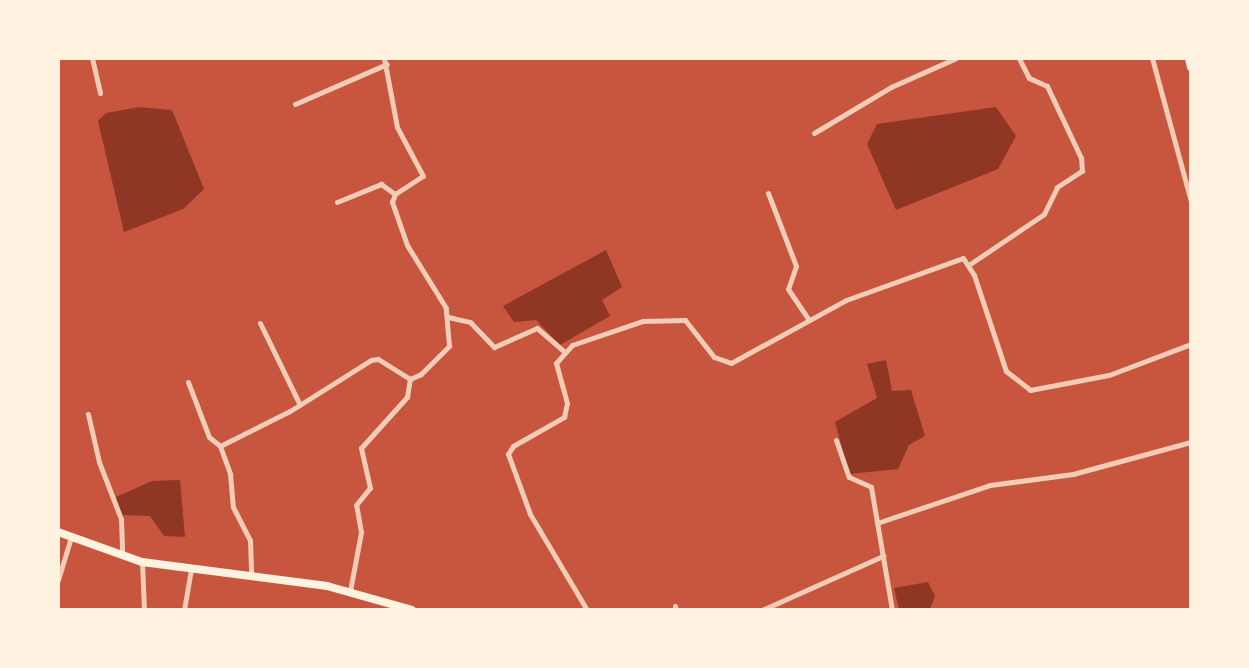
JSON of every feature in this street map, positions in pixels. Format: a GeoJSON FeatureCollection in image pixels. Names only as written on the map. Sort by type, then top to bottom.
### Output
{"type":"FeatureCollection","features":[{"type":"Feature","properties":{"kind":"highway"},"geometry":{"type":"LineString","coordinates":[[1189,58],[1191,66]]}},
{"type":"Feature","properties":{"kind":"main road"},"geometry":{"type":"LineString","coordinates":[[58,532],[142,562],[251,575],[350,591],[392,607],[412,610]]}},
{"type":"Feature","properties":{"kind":"street"},"geometry":{"type":"LineString","coordinates":[[92,58],[100,93]]}},
{"type":"Feature","properties":{"kind":"street"},"geometry":{"type":"LineString","coordinates":[[814,133],[891,87],[956,58]]}},
{"type":"Feature","properties":{"kind":"street"},"geometry":{"type":"LineString","coordinates":[[970,264],[1044,214],[1058,187],[1082,171],[1081,158],[1047,86],[1029,78],[1019,58]]}},
{"type":"Feature","properties":{"kind":"street"},"geometry":{"type":"LineString","coordinates":[[1152,58],[1191,202]]}},
{"type":"Feature","properties":{"kind":"street"},"geometry":{"type":"LineString","coordinates":[[295,104],[386,61],[397,127],[423,176],[395,194],[392,202],[407,245],[442,299],[448,317],[449,346],[421,374],[410,379]]}},
{"type":"Feature","properties":{"kind":"street"},"geometry":{"type":"LineString","coordinates":[[337,202],[381,184],[395,194]]}},
{"type":"Feature","properties":{"kind":"street"},"geometry":{"type":"LineString","coordinates":[[768,193],[796,266],[788,289],[809,320]]}},
{"type":"Feature","properties":{"kind":"street"},"geometry":{"type":"LineString","coordinates":[[587,610],[530,514],[509,454],[513,446],[564,417],[567,403],[555,371],[563,351],[643,321],[676,319],[692,325],[714,357],[731,363],[846,300],[963,258],[970,264],[1006,371],[1030,390],[1109,375],[1191,344]]}},
{"type":"Feature","properties":{"kind":"street"},"geometry":{"type":"LineString","coordinates":[[448,317],[475,326],[494,347],[537,328],[563,351]]}},
{"type":"Feature","properties":{"kind":"street"},"geometry":{"type":"LineString","coordinates":[[260,323],[300,405]]}},
{"type":"Feature","properties":{"kind":"street"},"geometry":{"type":"LineString","coordinates":[[220,446],[300,405],[371,360],[378,359],[410,379]]}},
{"type":"Feature","properties":{"kind":"street"},"geometry":{"type":"LineString","coordinates":[[350,591],[361,532],[356,505],[370,488],[361,448],[407,397],[410,379]]}},
{"type":"Feature","properties":{"kind":"street"},"geometry":{"type":"LineString","coordinates":[[188,382],[209,437],[220,446],[230,474],[233,508],[250,540],[251,575]]}},
{"type":"Feature","properties":{"kind":"street"},"geometry":{"type":"LineString","coordinates":[[88,414],[99,461],[121,519],[122,555]]}},
{"type":"Feature","properties":{"kind":"street"},"geometry":{"type":"LineString","coordinates":[[836,440],[849,477],[869,482],[892,610]]}},
{"type":"Feature","properties":{"kind":"street"},"geometry":{"type":"LineString","coordinates":[[877,523],[990,485],[1073,474],[1191,442]]}},
{"type":"Feature","properties":{"kind":"street"},"geometry":{"type":"LineString","coordinates":[[58,580],[71,537]]}},
{"type":"Feature","properties":{"kind":"street"},"geometry":{"type":"LineString","coordinates":[[762,610],[883,556]]}},
{"type":"Feature","properties":{"kind":"street"},"geometry":{"type":"LineString","coordinates":[[142,562],[144,610]]}},
{"type":"Feature","properties":{"kind":"street"},"geometry":{"type":"LineString","coordinates":[[184,610],[191,569]]}},
{"type":"Feature","properties":{"kind":"shaded area"},"geometry":{"type":"Polygon","coordinates":[[[139,107],[172,110],[204,189],[183,209],[124,232],[98,121],[106,113],[139,107]]]}},
{"type":"Feature","properties":{"kind":"shaded area"},"geometry":{"type":"Polygon","coordinates":[[[996,107],[1016,136],[998,169],[896,210],[867,144],[877,124],[996,107]]]}},
{"type":"Feature","properties":{"kind":"shaded area"},"geometry":{"type":"Polygon","coordinates":[[[606,250],[622,287],[602,300],[610,316],[560,345],[536,320],[514,322],[503,306],[606,250]]]}},
{"type":"Feature","properties":{"kind":"shaded area"},"geometry":{"type":"Polygon","coordinates":[[[886,360],[892,391],[911,390],[925,436],[909,445],[898,469],[849,474],[835,422],[877,398],[867,364],[886,360]]]}},
{"type":"Feature","properties":{"kind":"shaded area"},"geometry":{"type":"Polygon","coordinates":[[[180,480],[185,537],[164,536],[150,516],[122,515],[116,497],[152,481],[180,480]]]}},
{"type":"Feature","properties":{"kind":"shaded area"},"geometry":{"type":"Polygon","coordinates":[[[928,582],[935,596],[930,609],[899,610],[894,588],[928,582]]]}}]}
